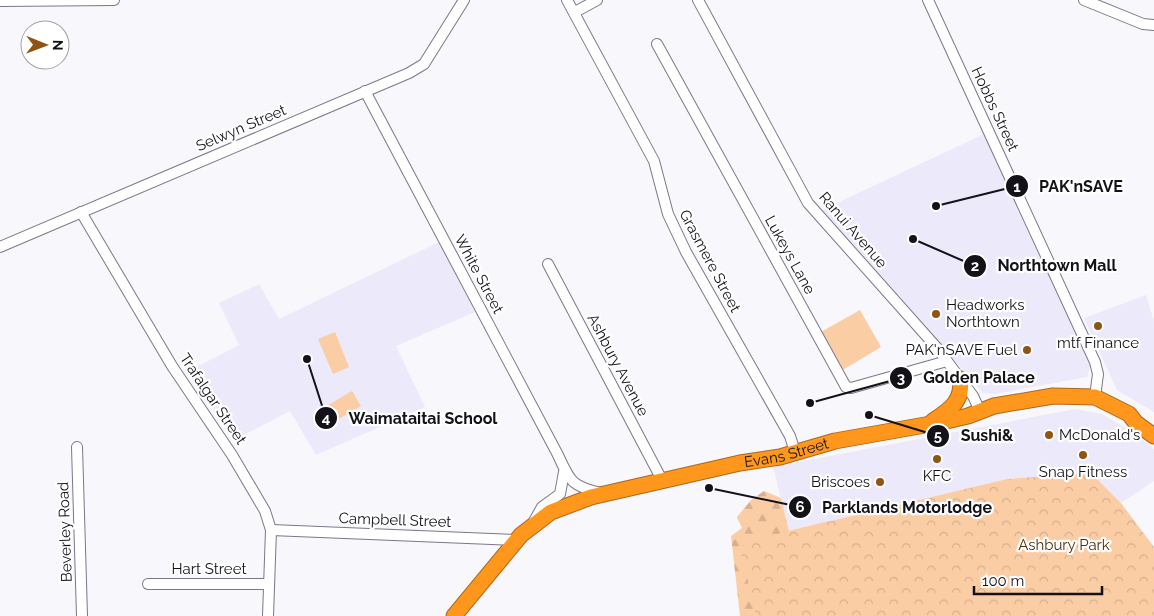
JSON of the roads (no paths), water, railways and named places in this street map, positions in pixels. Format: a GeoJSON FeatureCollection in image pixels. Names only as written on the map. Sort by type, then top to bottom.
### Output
{"type":"FeatureCollection","features":[{"type":"Feature","properties":{"kind":"highway"},"geometry":{"type":"LineString","coordinates":[[930,423],[947,412],[958,400],[961,386],[960,378]]}},
{"type":"Feature","properties":{"kind":"highway","name":"Evans Street"},"geometry":{"type":"LineString","coordinates":[[454,616],[517,540],[531,527],[564,506],[604,493],[740,463],[780,457],[835,441],[968,416],[1011,402],[1054,396],[1095,397],[1129,414],[1154,436]]}},
{"type":"Feature","properties":{"kind":"street"},"geometry":{"type":"LineString","coordinates":[[0,1],[114,0]]}},
{"type":"Feature","properties":{"kind":"street","name":"Selwyn Street"},"geometry":{"type":"LineString","coordinates":[[0,247],[409,73],[424,64],[464,0]]}},
{"type":"Feature","properties":{"kind":"street","name":"Grasmere Street"},"geometry":{"type":"LineString","coordinates":[[567,0],[654,161],[668,214],[686,252],[790,436],[794,452]]}},
{"type":"Feature","properties":{"kind":"street"},"geometry":{"type":"LineString","coordinates":[[575,12],[598,0]]}},
{"type":"Feature","properties":{"kind":"street","name":"Ranui Avenue"},"geometry":{"type":"LineString","coordinates":[[698,0],[808,203],[947,361],[980,411]]}},
{"type":"Feature","properties":{"kind":"street","name":"Hobbs Street"},"geometry":{"type":"LineString","coordinates":[[928,0],[1095,362],[1098,374],[1095,397]]}},
{"type":"Feature","properties":{"kind":"street"},"geometry":{"type":"LineString","coordinates":[[1084,0],[1143,24],[1154,25]]}},
{"type":"Feature","properties":{"kind":"street","name":"Lukeys Lane"},"geometry":{"type":"LineString","coordinates":[[657,44],[846,387],[851,388],[947,361]]}},
{"type":"Feature","properties":{"kind":"street","name":"White Street"},"geometry":{"type":"LineString","coordinates":[[365,92],[553,446],[564,472],[578,487],[604,493]]}},
{"type":"Feature","properties":{"kind":"street","name":"Trafalgar Street"},"geometry":{"type":"LineString","coordinates":[[81,212],[172,366],[232,455],[265,511],[271,530],[268,616]]}},
{"type":"Feature","properties":{"kind":"street","name":"Ashbury Avenue"},"geometry":{"type":"LineString","coordinates":[[548,264],[662,480]]}},
{"type":"Feature","properties":{"kind":"street","name":"Beverley Road"},"geometry":{"type":"LineString","coordinates":[[77,447],[82,616]]}},
{"type":"Feature","properties":{"kind":"street"},"geometry":{"type":"LineString","coordinates":[[531,527],[542,508],[560,494],[564,472]]}},
{"type":"Feature","properties":{"kind":"street","name":"Campbell Street"},"geometry":{"type":"LineString","coordinates":[[271,530],[517,540]]}},
{"type":"Feature","properties":{"kind":"street","name":"Hart Street"},"geometry":{"type":"LineString","coordinates":[[148,584],[269,584]]}},
{"type":"Feature","properties":{"kind":"place","name":"PAK'nSAVE"},"geometry":{"type":"Point","coordinates":[936,206]}},
{"type":"Feature","properties":{"kind":"place","name":"Northtown Mall"},"geometry":{"type":"Point","coordinates":[913,239]}},
{"type":"Feature","properties":{"kind":"place","name":"Headworks Northtown"},"geometry":{"type":"Point","coordinates":[936,314]}},
{"type":"Feature","properties":{"kind":"place","name":"mtf Finance"},"geometry":{"type":"Point","coordinates":[1098,326]}},
{"type":"Feature","properties":{"kind":"place","name":"PAK'nSAVE Fuel"},"geometry":{"type":"Point","coordinates":[1027,350]}},
{"type":"Feature","properties":{"kind":"place","name":"Waimataitai School"},"geometry":{"type":"Point","coordinates":[307,359]}},
{"type":"Feature","properties":{"kind":"place","name":"Golden Palace"},"geometry":{"type":"Point","coordinates":[810,403]}},
{"type":"Feature","properties":{"kind":"place","name":"Sushi&"},"geometry":{"type":"Point","coordinates":[869,415]}},
{"type":"Feature","properties":{"kind":"place","name":"McDonald's"},"geometry":{"type":"Point","coordinates":[1049,435]}},
{"type":"Feature","properties":{"kind":"place","name":"Snap Fitness"},"geometry":{"type":"Point","coordinates":[1083,455]}},
{"type":"Feature","properties":{"kind":"place","name":"KFC"},"geometry":{"type":"Point","coordinates":[937,459]}},
{"type":"Feature","properties":{"kind":"place","name":"Briscoes"},"geometry":{"type":"Point","coordinates":[880,482]}},
{"type":"Feature","properties":{"kind":"place","name":"Parklands Motorlodge"},"geometry":{"type":"Point","coordinates":[709,488]}},
{"type":"Feature","properties":{"kind":"park label","name":"Ashbury Park"},"geometry":{"type":"Point","coordinates":[1064,545]}}]}
